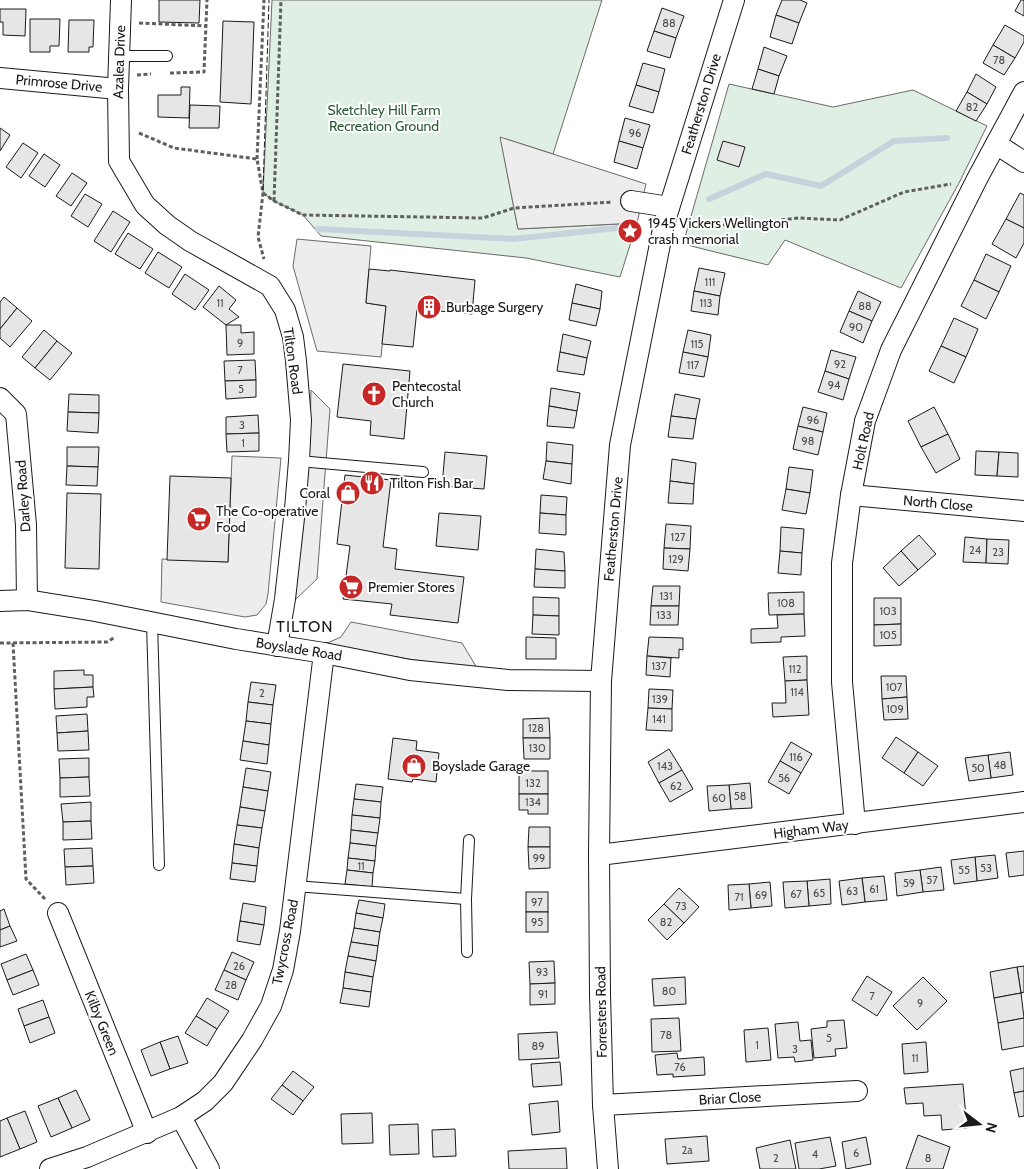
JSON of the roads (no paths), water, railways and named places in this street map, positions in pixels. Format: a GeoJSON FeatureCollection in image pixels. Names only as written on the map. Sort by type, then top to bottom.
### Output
{"type":"FeatureCollection","features":[{"type":"Feature","properties":{"kind":"street","name":"Azalea Drive"},"geometry":{"type":"LineString","coordinates":[[121,0],[118,88],[119,161],[145,205],[167,226],[270,286]]}},
{"type":"Feature","properties":{"kind":"street","name":"Featherston Drive"},"geometry":{"type":"LineString","coordinates":[[599,855],[601,681],[620,445],[666,216],[734,0]]}},
{"type":"Feature","properties":{"kind":"street","name":"Primrose Drive"},"geometry":{"type":"LineString","coordinates":[[0,78],[118,88]]}},
{"type":"Feature","properties":{"kind":"street","name":"Holt Road"},"geometry":{"type":"LineString","coordinates":[[855,824],[842,682],[842,563],[865,422],[891,350],[977,179],[1024,92]]}},
{"type":"Feature","properties":{"kind":"street"},"geometry":{"type":"LineString","coordinates":[[996,144],[1024,162]]}},
{"type":"Feature","properties":{"kind":"street"},"geometry":{"type":"LineString","coordinates":[[631,201],[666,216]]}},
{"type":"Feature","properties":{"kind":"street","name":"Tilton Road"},"geometry":{"type":"LineString","coordinates":[[270,286],[284,310],[292,337],[296,361],[300,420],[299,461],[285,599],[278,646]]}},
{"type":"Feature","properties":{"kind":"street","name":"Darley Road"},"geometry":{"type":"LineString","coordinates":[[0,398],[16,414],[26,525],[27,600]]}},
{"type":"Feature","properties":{"kind":"street","name":"North Close"},"geometry":{"type":"LineString","coordinates":[[852,495],[1024,511]]}},
{"type":"Feature","properties":{"kind":"street","name":"Boyslade Road"},"geometry":{"type":"LineString","coordinates":[[0,602],[27,600],[410,670],[508,680],[601,681]]}},
{"type":"Feature","properties":{"kind":"street","name":"Twycross Road"},"geometry":{"type":"LineString","coordinates":[[50,1169],[181,1118],[205,1101],[223,1083],[252,1040],[271,1006],[283,970],[290,931],[324,653]]}},
{"type":"Feature","properties":{"kind":"street","name":"Higham Way"},"geometry":{"type":"LineString","coordinates":[[599,855],[1024,802]]}},
{"type":"Feature","properties":{"kind":"street","name":"Forresters Road"},"geometry":{"type":"LineString","coordinates":[[599,855],[603,1105],[608,1169]]}},
{"type":"Feature","properties":{"kind":"street","name":"Kilby Green"},"geometry":{"type":"LineString","coordinates":[[58,913],[146,1133]]}},
{"type":"Feature","properties":{"kind":"street","name":"Briar Close"},"geometry":{"type":"LineString","coordinates":[[603,1105],[857,1091]]}},
{"type":"Feature","properties":{"kind":"street"},"geometry":{"type":"LineString","coordinates":[[181,1118],[209,1169]]}},
{"type":"Feature","properties":{"kind":"lane"},"geometry":{"type":"LineString","coordinates":[[120,56],[167,56]]}},
{"type":"Feature","properties":{"kind":"lane"},"geometry":{"type":"LineString","coordinates":[[299,461],[423,472]]}},
{"type":"Feature","properties":{"kind":"lane"},"geometry":{"type":"LineString","coordinates":[[145,621],[159,865]]}},
{"type":"Feature","properties":{"kind":"lane"},"geometry":{"type":"LineString","coordinates":[[467,952],[466,899],[469,840]]}},
{"type":"Feature","properties":{"kind":"lane"},"geometry":{"type":"LineString","coordinates":[[295,886],[466,899]]}},
{"type":"Feature","properties":{"kind":"waterway"},"geometry":{"type":"LineString","coordinates":[[709,199],[766,174],[821,186],[894,141],[947,138]]}},
{"type":"Feature","properties":{"kind":"waterway"},"geometry":{"type":"LineString","coordinates":[[318,229],[513,239],[627,227]]}},
{"type":"Feature","properties":{"kind":"place","name":"1945 Vickers Wellington crash memorial"},"geometry":{"type":"Point","coordinates":[630,231]}},
{"type":"Feature","properties":{"kind":"place","name":"Burbage Surgery"},"geometry":{"type":"Point","coordinates":[429,307]}},
{"type":"Feature","properties":{"kind":"place","name":"Pentecostal Church"},"geometry":{"type":"Point","coordinates":[374,394]}},
{"type":"Feature","properties":{"kind":"place","name":"Tilton Fish Bar"},"geometry":{"type":"Point","coordinates":[372,483]}},
{"type":"Feature","properties":{"kind":"place","name":"Coral"},"geometry":{"type":"Point","coordinates":[348,493]}},
{"type":"Feature","properties":{"kind":"place","name":"The Co-operative Food"},"geometry":{"type":"Point","coordinates":[199,519]}},
{"type":"Feature","properties":{"kind":"place","name":"Premier Stores"},"geometry":{"type":"Point","coordinates":[351,587]}},
{"type":"Feature","properties":{"kind":"place","name":"Boyslade Garage"},"geometry":{"type":"Point","coordinates":[414,766]}},
{"type":"Feature","properties":{"kind":"district","name":"TILTON"},"geometry":{"type":"Point","coordinates":[305,626]}},
{"type":"Feature","properties":{"kind":"park label","name":"Sketchley Hill Farm Recreation Ground"},"geometry":{"type":"Point","coordinates":[384,118]}}]}
